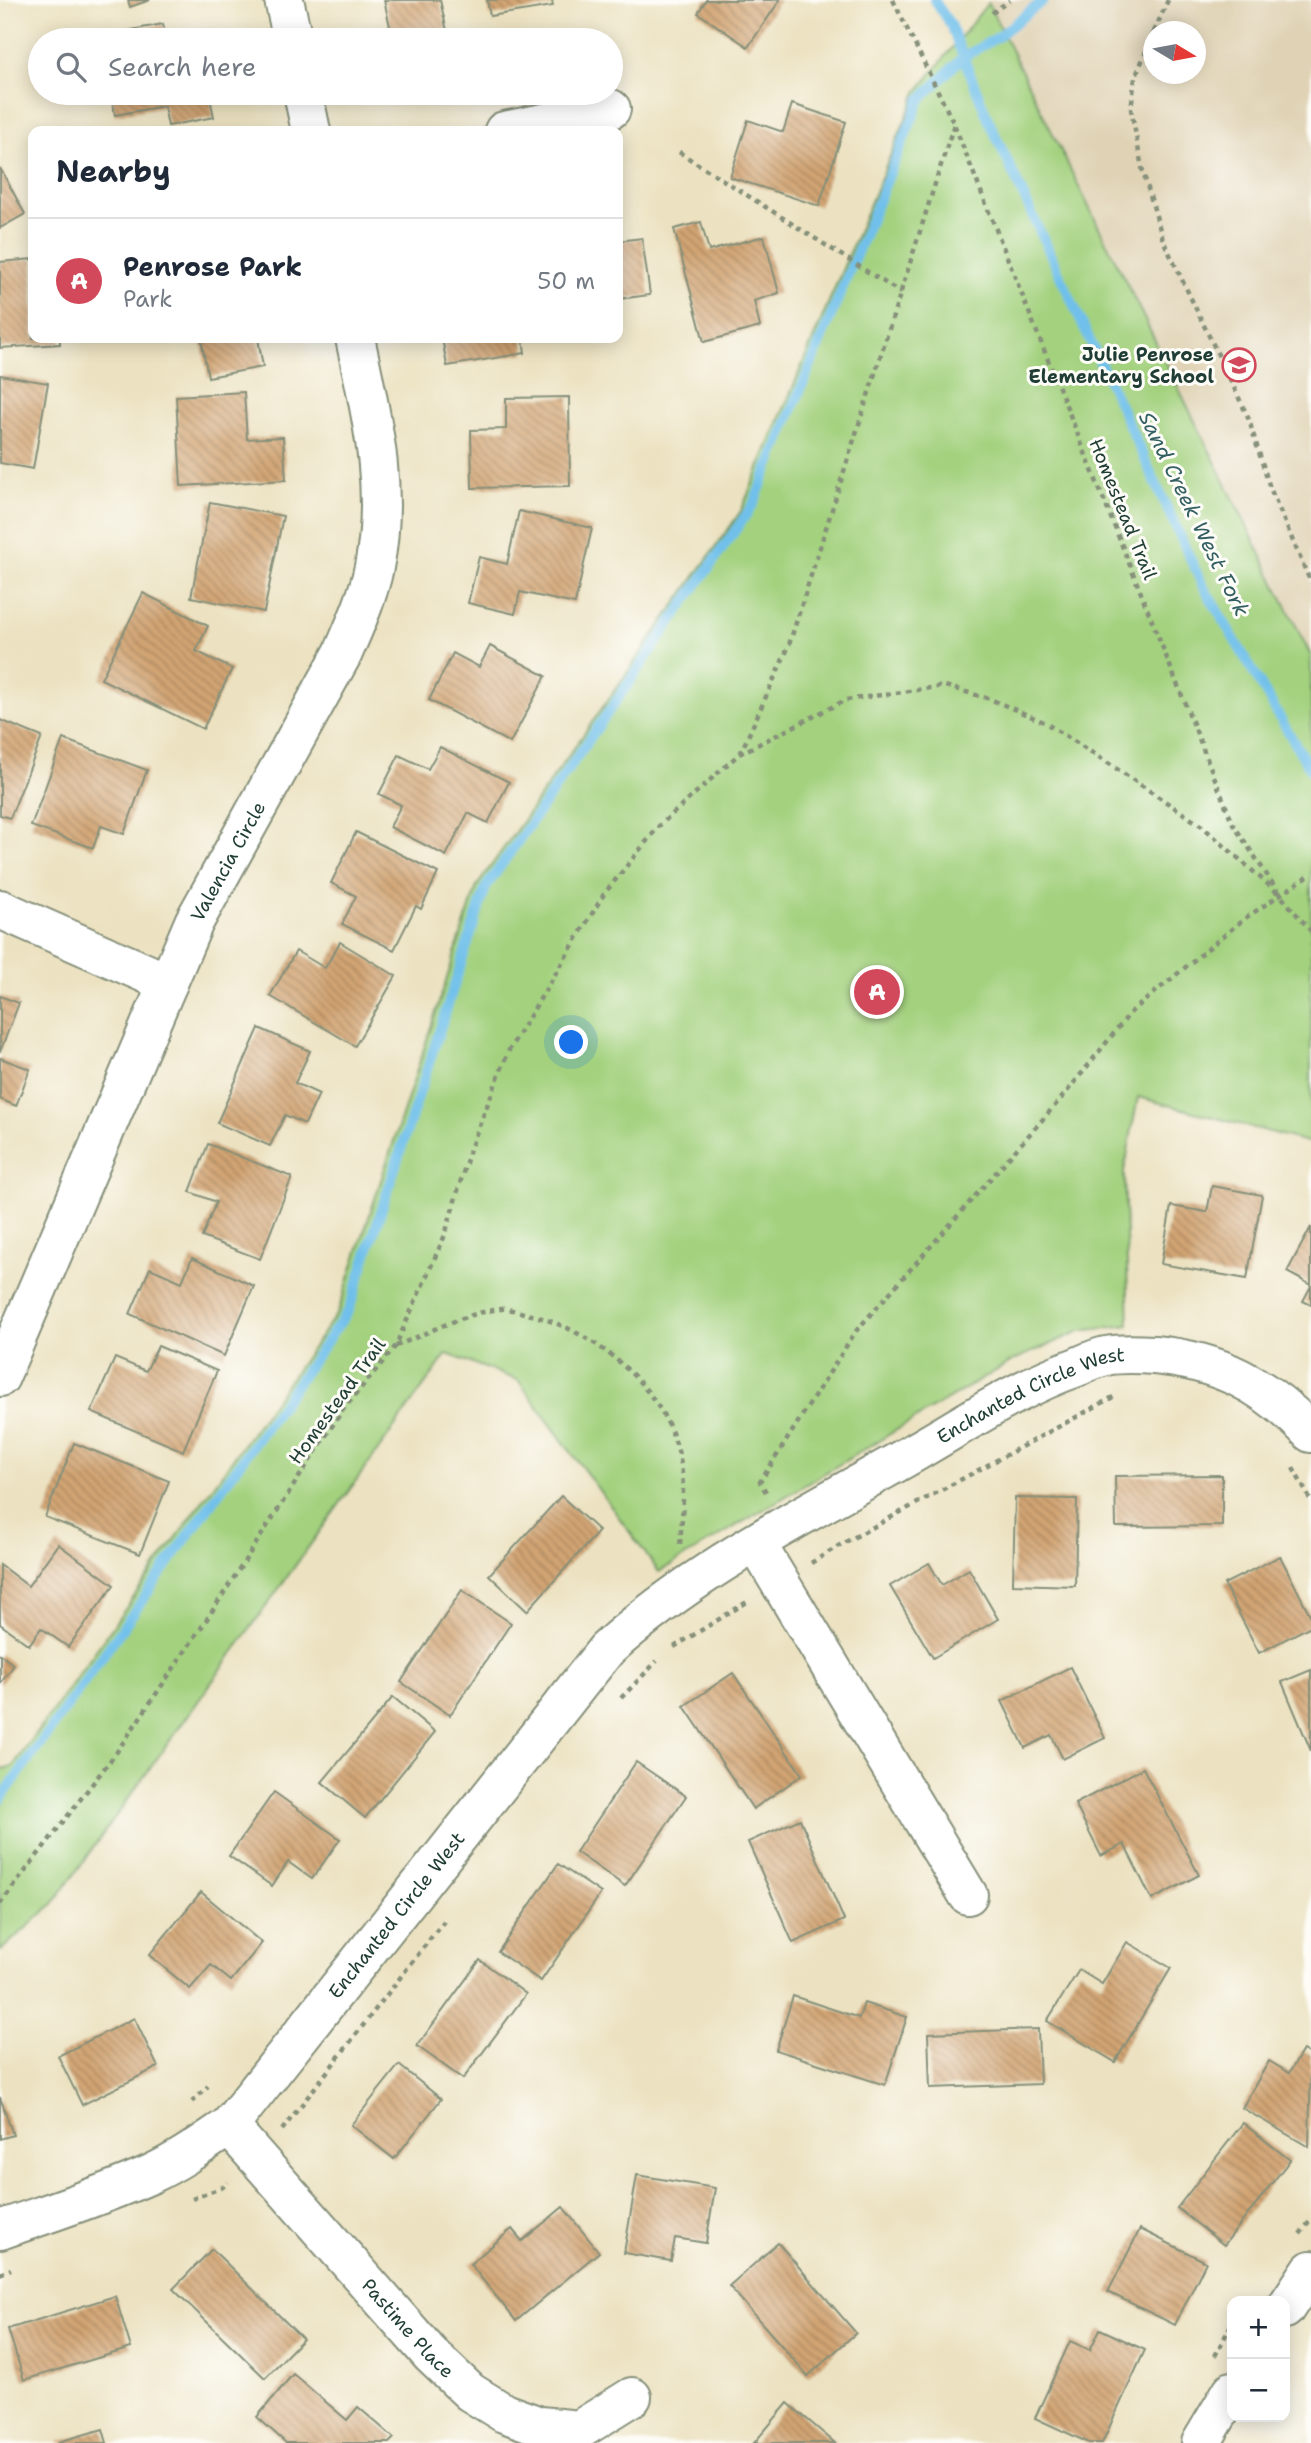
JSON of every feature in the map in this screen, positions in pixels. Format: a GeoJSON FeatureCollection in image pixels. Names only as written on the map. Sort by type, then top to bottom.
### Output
{"type":"FeatureCollection","features":[{"type":"Feature","properties":{"kind":"street"},"geometry":{"type":"LineString","coordinates":[[284,0],[290,28]]}},
{"type":"Feature","properties":{"kind":"street"},"geometry":{"type":"LineString","coordinates":[[306,105],[310,126]]}},
{"type":"Feature","properties":{"kind":"street"},"geometry":{"type":"LineString","coordinates":[[529,126],[611,109]]}},
{"type":"Feature","properties":{"kind":"street","name":"Valencia Circle"},"geometry":{"type":"LineString","coordinates":[[0,1377],[194,922],[343,653],[361,611],[374,568],[381,527],[381,484],[374,429],[356,343]]}},
{"type":"Feature","properties":{"kind":"street"},"geometry":{"type":"LineString","coordinates":[[0,909],[167,983]]}},
{"type":"Feature","properties":{"kind":"street","name":"Enchanted Circle West"},"geometry":{"type":"LineString","coordinates":[[0,2230],[154,2173],[192,2152],[229,2126],[606,1650],[640,1619],[756,1543],[1023,1390],[1106,1356],[1140,1354],[1185,1358],[1223,1370],[1260,1388],[1278,1401],[1311,1433]]}},
{"type":"Feature","properties":{"kind":"street"},"geometry":{"type":"LineString","coordinates":[[756,1543],[968,1895]]}},
{"type":"Feature","properties":{"kind":"street","name":"Pastime Place"},"geometry":{"type":"LineString","coordinates":[[229,2126],[431,2355],[470,2392],[503,2413],[540,2426],[579,2430],[632,2397]]}},
{"type":"Feature","properties":{"kind":"street"},"geometry":{"type":"LineString","coordinates":[[1290,2302],[1311,2270]]}},
{"type":"Feature","properties":{"kind":"street"},"geometry":{"type":"LineString","coordinates":[[1201,2443],[1227,2399]]}},
{"type":"Feature","properties":{"kind":"path","name":"Homestead Trail"},"geometry":{"type":"LineString","coordinates":[[893,0],[954,124],[1233,824],[1281,896],[1311,931]]}},
{"type":"Feature","properties":{"kind":"path"},"geometry":{"type":"LineString","coordinates":[[992,13],[1010,0]]}},
{"type":"Feature","properties":{"kind":"path"},"geometry":{"type":"LineString","coordinates":[[1159,21],[1168,0]]}},
{"type":"Feature","properties":{"kind":"path"},"geometry":{"type":"LineString","coordinates":[[1143,59],[1135,78],[1131,109],[1142,169],[1159,228],[1248,417],[1270,488],[1311,583]]}},
{"type":"Feature","properties":{"kind":"path","name":"Homestead Trail"},"geometry":{"type":"LineString","coordinates":[[739,754],[788,648],[954,124]]}},
{"type":"Feature","properties":{"kind":"path"},"geometry":{"type":"LineString","coordinates":[[679,152],[901,293]]}},
{"type":"Feature","properties":{"kind":"path","name":"Homestead Trail"},"geometry":{"type":"LineString","coordinates":[[0,1904],[116,1753],[342,1411],[395,1347],[445,1235],[470,1149],[509,1050],[604,894],[659,826],[739,754],[846,700],[945,685],[990,699],[1044,722],[1202,826],[1281,896]]}},
{"type":"Feature","properties":{"kind":"path"},"geometry":{"type":"LineString","coordinates":[[771,1499],[760,1482],[856,1331],[1065,1094],[1131,1012],[1244,919],[1311,874]]}},
{"type":"Feature","properties":{"kind":"path"},"geometry":{"type":"LineString","coordinates":[[395,1347],[467,1316],[504,1309],[540,1317],[579,1332],[620,1362],[652,1396],[679,1454],[683,1493],[680,1553]]}},
{"type":"Feature","properties":{"kind":"path"},"geometry":{"type":"LineString","coordinates":[[614,1705],[665,1653],[779,1582],[840,1545],[1125,1391]]}},
{"type":"Feature","properties":{"kind":"path"},"geometry":{"type":"LineString","coordinates":[[1292,1466],[1311,1501]]}},
{"type":"Feature","properties":{"kind":"path"},"geometry":{"type":"LineString","coordinates":[[186,2201],[223,2187],[284,2129],[444,1921]]}},
{"type":"Feature","properties":{"kind":"path"},"geometry":{"type":"LineString","coordinates":[[189,2104],[217,2078]]}},
{"type":"Feature","properties":{"kind":"path"},"geometry":{"type":"LineString","coordinates":[[0,2274],[12,2269]]}},
{"type":"Feature","properties":{"kind":"shaded area","name":"Julie Penrose Elementary School"},"geometry":{"type":"Polygon","coordinates":[[[993,0],[1311,0],[1311,657],[988,3],[993,0]]]}},
{"type":"Feature","properties":{"kind":"green space"},"geometry":{"type":"Polygon","coordinates":[[[988,3],[1311,656],[1311,1143],[1138,1097],[1124,1172],[1129,1325],[1080,1331],[1014,1360],[659,1572],[518,1380],[447,1354],[52,1905],[0,1951],[0,1771],[13,1766],[338,1312],[477,886],[741,511],[917,92],[988,3]]]}},
{"type":"Feature","properties":{"kind":"building"},"geometry":{"type":"Polygon","coordinates":[[[128,0],[150,0],[130,7],[128,0]]]}},
{"type":"Feature","properties":{"kind":"building"},"geometry":{"type":"Polygon","coordinates":[[[384,0],[440,0],[446,28],[390,28],[384,0]]]}},
{"type":"Feature","properties":{"kind":"building"},"geometry":{"type":"Polygon","coordinates":[[[487,0],[552,0],[553,6],[490,16],[487,0]]]}},
{"type":"Feature","properties":{"kind":"building"},"geometry":{"type":"Polygon","coordinates":[[[706,0],[780,0],[748,47],[698,13],[706,0]]]}},
{"type":"Feature","properties":{"kind":"building"},"geometry":{"type":"Polygon","coordinates":[[[163,24],[164,28],[142,28],[163,24]]]}},
{"type":"Feature","properties":{"kind":"building"},"geometry":{"type":"Polygon","coordinates":[[[792,104],[846,122],[819,206],[730,177],[748,120],[783,132],[792,104]]]}},
{"type":"Feature","properties":{"kind":"building"},"geometry":{"type":"Polygon","coordinates":[[[113,105],[212,105],[214,117],[168,126],[164,106],[115,115],[113,105]]]}},
{"type":"Feature","properties":{"kind":"building"},"geometry":{"type":"Polygon","coordinates":[[[0,168],[25,214],[0,228],[0,168]]]}},
{"type":"Feature","properties":{"kind":"building"},"geometry":{"type":"Polygon","coordinates":[[[701,222],[709,251],[764,236],[779,293],[754,301],[760,327],[704,342],[674,229],[701,222]]]}},
{"type":"Feature","properties":{"kind":"building"},"geometry":{"type":"Polygon","coordinates":[[[642,238],[650,295],[623,298],[623,240],[642,238]]]}},
{"type":"Feature","properties":{"kind":"building"},"geometry":{"type":"Polygon","coordinates":[[[28,259],[28,343],[60,344],[0,348],[0,262],[28,259]]]}},
{"type":"Feature","properties":{"kind":"building"},"geometry":{"type":"Polygon","coordinates":[[[202,343],[259,343],[263,367],[208,377],[202,343]]]}},
{"type":"Feature","properties":{"kind":"building"},"geometry":{"type":"Polygon","coordinates":[[[443,343],[524,343],[525,353],[447,366],[443,343]]]}},
{"type":"Feature","properties":{"kind":"building"},"geometry":{"type":"Polygon","coordinates":[[[0,375],[48,383],[33,469],[0,463],[0,375]]]}},
{"type":"Feature","properties":{"kind":"building"},"geometry":{"type":"Polygon","coordinates":[[[244,392],[247,439],[283,437],[286,480],[181,486],[176,396],[244,392]]]}},
{"type":"Feature","properties":{"kind":"building"},"geometry":{"type":"Polygon","coordinates":[[[569,397],[570,486],[472,488],[471,430],[506,429],[506,398],[569,397]]]}},
{"type":"Feature","properties":{"kind":"building"},"geometry":{"type":"Polygon","coordinates":[[[210,502],[283,516],[264,612],[191,597],[210,502]]]}},
{"type":"Feature","properties":{"kind":"building"},"geometry":{"type":"Polygon","coordinates":[[[519,511],[592,528],[575,604],[520,592],[515,614],[468,603],[479,557],[507,564],[519,511]]]}},
{"type":"Feature","properties":{"kind":"building"},"geometry":{"type":"Polygon","coordinates":[[[143,593],[208,626],[196,651],[232,669],[203,729],[101,679],[143,593]]]}},
{"type":"Feature","properties":{"kind":"building"},"geometry":{"type":"Polygon","coordinates":[[[490,646],[546,676],[510,743],[429,700],[453,653],[479,667],[490,646]]]}},
{"type":"Feature","properties":{"kind":"building"},"geometry":{"type":"Polygon","coordinates":[[[0,720],[42,737],[10,818],[0,815],[0,720]]]}},
{"type":"Feature","properties":{"kind":"building"},"geometry":{"type":"Polygon","coordinates":[[[63,739],[147,770],[124,834],[101,826],[93,848],[31,826],[63,739]]]}},
{"type":"Feature","properties":{"kind":"building"},"geometry":{"type":"Polygon","coordinates":[[[440,747],[509,782],[488,823],[468,813],[446,856],[390,827],[401,805],[379,794],[399,755],[428,769],[440,747]]]}},
{"type":"Feature","properties":{"kind":"building"},"geometry":{"type":"Polygon","coordinates":[[[356,832],[438,873],[421,909],[416,906],[394,950],[342,924],[356,896],[331,883],[356,832]]]}},
{"type":"Feature","properties":{"kind":"building"},"geometry":{"type":"Polygon","coordinates":[[[340,942],[396,976],[355,1046],[270,996],[296,951],[325,968],[340,942]]]}},
{"type":"Feature","properties":{"kind":"building"},"geometry":{"type":"Polygon","coordinates":[[[0,996],[19,1003],[0,1052],[0,996]]]}},
{"type":"Feature","properties":{"kind":"building"},"geometry":{"type":"Polygon","coordinates":[[[259,1028],[310,1051],[295,1083],[319,1094],[305,1124],[285,1115],[270,1146],[217,1123],[259,1028]]]}},
{"type":"Feature","properties":{"kind":"building"},"geometry":{"type":"Polygon","coordinates":[[[0,1058],[30,1069],[16,1106],[0,1099],[0,1058]]]}},
{"type":"Feature","properties":{"kind":"building"},"geometry":{"type":"Polygon","coordinates":[[[208,1144],[292,1177],[260,1259],[202,1237],[216,1202],[190,1192],[208,1144]]]}},
{"type":"Feature","properties":{"kind":"building"},"geometry":{"type":"Polygon","coordinates":[[[1212,1186],[1262,1195],[1247,1279],[1161,1264],[1171,1206],[1207,1212],[1212,1186]]]}},
{"type":"Feature","properties":{"kind":"building"},"geometry":{"type":"Polygon","coordinates":[[[1311,1227],[1311,1285],[1287,1272],[1311,1227]]]}},
{"type":"Feature","properties":{"kind":"building"},"geometry":{"type":"Polygon","coordinates":[[[192,1258],[254,1286],[224,1356],[130,1314],[150,1268],[182,1282],[192,1258]]]}},
{"type":"Feature","properties":{"kind":"building"},"geometry":{"type":"Polygon","coordinates":[[[1311,1286],[1311,1305],[1303,1301],[1311,1286]]]}},
{"type":"Feature","properties":{"kind":"building"},"geometry":{"type":"Polygon","coordinates":[[[158,1346],[217,1371],[183,1451],[91,1412],[115,1358],[146,1371],[158,1346]]]}},
{"type":"Feature","properties":{"kind":"building"},"geometry":{"type":"Polygon","coordinates":[[[74,1443],[169,1481],[140,1554],[45,1517],[74,1443]]]}},
{"type":"Feature","properties":{"kind":"building"},"geometry":{"type":"Polygon","coordinates":[[[1222,1475],[1222,1526],[1116,1527],[1115,1476],[1222,1475]]]}},
{"type":"Feature","properties":{"kind":"building"},"geometry":{"type":"Polygon","coordinates":[[[561,1496],[599,1531],[527,1611],[489,1575],[561,1496]]]}},
{"type":"Feature","properties":{"kind":"building"},"geometry":{"type":"Polygon","coordinates":[[[1015,1498],[1077,1499],[1075,1586],[1013,1584],[1015,1498]]]}},
{"type":"Feature","properties":{"kind":"building"},"geometry":{"type":"Polygon","coordinates":[[[58,1544],[114,1585],[68,1647],[41,1628],[29,1645],[0,1624],[0,1565],[28,1586],[58,1544]]]}},
{"type":"Feature","properties":{"kind":"building"},"geometry":{"type":"Polygon","coordinates":[[[1280,1556],[1311,1617],[1311,1626],[1259,1653],[1224,1584],[1280,1556]]]}},
{"type":"Feature","properties":{"kind":"building"},"geometry":{"type":"Polygon","coordinates":[[[929,1563],[942,1585],[969,1569],[998,1619],[933,1658],[890,1586],[929,1563]]]}},
{"type":"Feature","properties":{"kind":"building"},"geometry":{"type":"Polygon","coordinates":[[[462,1590],[511,1623],[450,1715],[401,1682],[462,1590]]]}},
{"type":"Feature","properties":{"kind":"building"},"geometry":{"type":"Polygon","coordinates":[[[0,1654],[14,1665],[0,1684],[0,1654]]]}},
{"type":"Feature","properties":{"kind":"building"},"geometry":{"type":"Polygon","coordinates":[[[1070,1667],[1105,1738],[1063,1759],[1051,1735],[1025,1748],[1002,1701],[1070,1667]]]}},
{"type":"Feature","properties":{"kind":"building"},"geometry":{"type":"Polygon","coordinates":[[[1311,1670],[1311,1751],[1282,1682],[1311,1670]]]}},
{"type":"Feature","properties":{"kind":"building"},"geometry":{"type":"Polygon","coordinates":[[[733,1673],[802,1775],[753,1809],[684,1706],[733,1673]]]}},
{"type":"Feature","properties":{"kind":"building"},"geometry":{"type":"Polygon","coordinates":[[[393,1697],[435,1732],[365,1818],[322,1782],[393,1697]]]}},
{"type":"Feature","properties":{"kind":"building"},"geometry":{"type":"Polygon","coordinates":[[[636,1762],[686,1796],[625,1886],[576,1852],[636,1762]]]}},
{"type":"Feature","properties":{"kind":"building"},"geometry":{"type":"Polygon","coordinates":[[[1143,1768],[1199,1875],[1152,1900],[1124,1844],[1101,1856],[1075,1804],[1143,1768]]]}},
{"type":"Feature","properties":{"kind":"building"},"geometry":{"type":"Polygon","coordinates":[[[274,1792],[340,1839],[312,1879],[288,1862],[272,1886],[229,1856],[274,1792]]]}},
{"type":"Feature","properties":{"kind":"building"},"geometry":{"type":"Polygon","coordinates":[[[800,1819],[844,1920],[793,1943],[748,1842],[800,1819]]]}},
{"type":"Feature","properties":{"kind":"building"},"geometry":{"type":"Polygon","coordinates":[[[558,1864],[601,1893],[541,1981],[498,1952],[558,1864]]]}},
{"type":"Feature","properties":{"kind":"building"},"geometry":{"type":"Polygon","coordinates":[[[201,1892],[262,1943],[231,1981],[211,1965],[190,1989],[149,1955],[201,1892]]]}},
{"type":"Feature","properties":{"kind":"building"},"geometry":{"type":"Polygon","coordinates":[[[1127,1942],[1171,1968],[1115,2062],[1047,2021],[1079,1970],[1102,1984],[1127,1942]]]}},
{"type":"Feature","properties":{"kind":"building"},"geometry":{"type":"Polygon","coordinates":[[[480,1960],[526,1994],[463,2079],[417,2046],[480,1960]]]}},
{"type":"Feature","properties":{"kind":"building"},"geometry":{"type":"Polygon","coordinates":[[[793,1996],[859,2018],[864,2003],[907,2017],[885,2085],[776,2050],[793,1996]]]}},
{"type":"Feature","properties":{"kind":"building"},"geometry":{"type":"Polygon","coordinates":[[[134,2018],[158,2067],[82,2105],[58,2056],[134,2018]]]}},
{"type":"Feature","properties":{"kind":"building"},"geometry":{"type":"Polygon","coordinates":[[[1038,2029],[1040,2084],[930,2088],[928,2033],[1038,2029]]]}},
{"type":"Feature","properties":{"kind":"building"},"geometry":{"type":"Polygon","coordinates":[[[1303,2050],[1311,2055],[1309,2147],[1242,2108],[1269,2061],[1289,2073],[1303,2050]]]}},
{"type":"Feature","properties":{"kind":"building"},"geometry":{"type":"Polygon","coordinates":[[[399,2065],[441,2099],[394,2159],[351,2125],[399,2065]]]}},
{"type":"Feature","properties":{"kind":"building"},"geometry":{"type":"Polygon","coordinates":[[[0,2097],[13,2135],[0,2139],[0,2097]]]}},
{"type":"Feature","properties":{"kind":"building"},"geometry":{"type":"Polygon","coordinates":[[[1243,2123],[1290,2160],[1224,2245],[1177,2208],[1243,2123]]]}},
{"type":"Feature","properties":{"kind":"building"},"geometry":{"type":"Polygon","coordinates":[[[637,2175],[715,2188],[706,2243],[675,2238],[671,2261],[624,2253],[637,2175]]]}},
{"type":"Feature","properties":{"kind":"building"},"geometry":{"type":"Polygon","coordinates":[[[563,2207],[599,2252],[516,2321],[470,2264],[512,2229],[522,2241],[563,2207]]]}},
{"type":"Feature","properties":{"kind":"building"},"geometry":{"type":"Polygon","coordinates":[[[1140,2229],[1206,2262],[1175,2325],[1108,2292],[1140,2229]]]}},
{"type":"Feature","properties":{"kind":"building"},"geometry":{"type":"Polygon","coordinates":[[[778,2243],[856,2333],[808,2376],[729,2286],[778,2243]]]}},
{"type":"Feature","properties":{"kind":"building"},"geometry":{"type":"Polygon","coordinates":[[[212,2249],[303,2339],[265,2378],[173,2289],[212,2249]]]}},
{"type":"Feature","properties":{"kind":"building"},"geometry":{"type":"Polygon","coordinates":[[[115,2296],[131,2348],[24,2380],[8,2329],[115,2296]]]}},
{"type":"Feature","properties":{"kind":"building"},"geometry":{"type":"Polygon","coordinates":[[[1100,2329],[1145,2350],[1102,2443],[1089,2443],[1035,2418],[1070,2341],[1090,2350],[1100,2329]]]}},
{"type":"Feature","properties":{"kind":"building"},"geometry":{"type":"Polygon","coordinates":[[[293,2374],[347,2420],[358,2407],[394,2438],[389,2443],[286,2443],[257,2417],[293,2374]]]}},
{"type":"Feature","properties":{"kind":"building"},"geometry":{"type":"Polygon","coordinates":[[[788,2403],[835,2443],[754,2443],[788,2403]]]}},
{"type":"Feature","properties":{"kind":"building"},"geometry":{"type":"Polygon","coordinates":[[[103,2429],[107,2443],[58,2442],[103,2429]]]}},
{"type":"Feature","properties":{"kind":"waterway","name":"Sand Creek West Fork"},"geometry":{"type":"LineString","coordinates":[[934,0],[950,24],[989,121],[1202,584],[1311,771]]}},
{"type":"Feature","properties":{"kind":"waterway"},"geometry":{"type":"LineString","coordinates":[[0,1800],[349,1310],[486,887],[753,505],[920,100],[963,57],[996,38],[1044,0]]}},
{"type":"Feature","properties":{"kind":"place","name":"Julie Penrose Elementary School"},"geometry":{"type":"Point","coordinates":[1239,365]}},
{"type":"Feature","properties":{"kind":"place","name":"Penrose Park"},"geometry":{"type":"Point","coordinates":[877,992]}}]}
